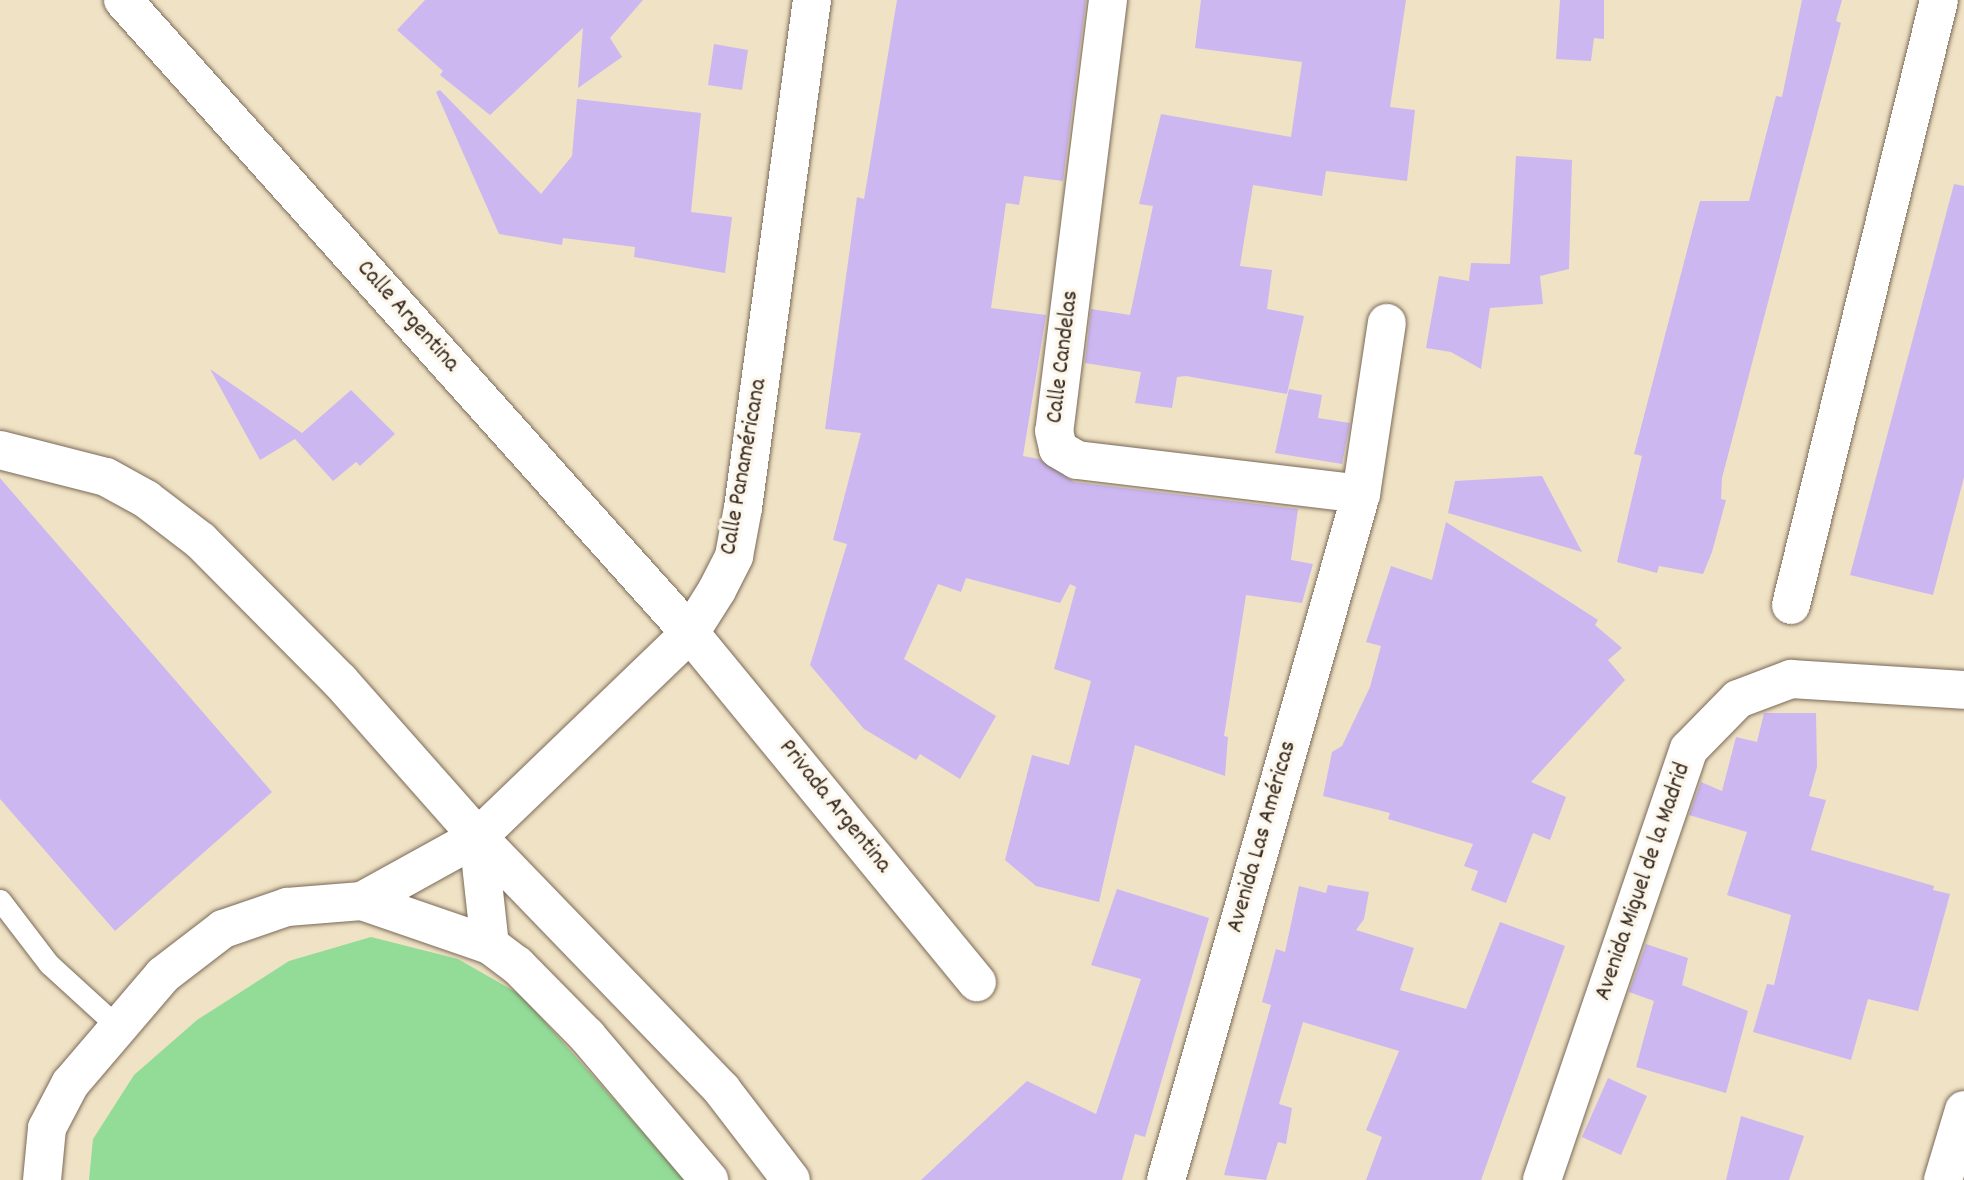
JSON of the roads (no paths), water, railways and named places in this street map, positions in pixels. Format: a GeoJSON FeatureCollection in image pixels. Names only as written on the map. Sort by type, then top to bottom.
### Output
{"type":"FeatureCollection","features":[{"type":"Feature","properties":{"kind":"main road","name":"Calle Argentina"},"geometry":{"type":"LineString","coordinates":[[123,0],[690,633]]}},
{"type":"Feature","properties":{"kind":"main road","name":"Calle Panaméricana"},"geometry":{"type":"LineString","coordinates":[[362,901],[478,837],[690,633],[734,556],[812,0]]}},
{"type":"Feature","properties":{"kind":"main road","name":"Calle Candelas"},"geometry":{"type":"LineString","coordinates":[[1108,0],[1054,431],[1058,449],[1077,460],[1361,494]]}},
{"type":"Feature","properties":{"kind":"main road"},"geometry":{"type":"LineString","coordinates":[[1791,605],[1939,0]]}},
{"type":"Feature","properties":{"kind":"main road","name":"Avenida Las Américas"},"geometry":{"type":"LineString","coordinates":[[1166,1180],[1361,494],[1387,323]]}},
{"type":"Feature","properties":{"kind":"main road"},"geometry":{"type":"LineString","coordinates":[[0,450],[106,477],[146,499],[201,541],[340,681],[478,837],[722,1090],[791,1180]]}},
{"type":"Feature","properties":{"kind":"main road","name":"Privada Argentina"},"geometry":{"type":"LineString","coordinates":[[690,633],[977,982]]}},
{"type":"Feature","properties":{"kind":"main road","name":"Avenida Miguel de la Madrid"},"geometry":{"type":"LineString","coordinates":[[1542,1180],[1689,749],[1738,699],[1791,679],[1964,690]]}},
{"type":"Feature","properties":{"kind":"main road"},"geometry":{"type":"LineString","coordinates":[[478,837],[490,945]]}},
{"type":"Feature","properties":{"kind":"main road"},"geometry":{"type":"LineString","coordinates":[[42,1180],[47,1128],[70,1084],[163,975],[223,929],[286,907],[362,901],[490,945],[517,964],[587,1037],[709,1180]]}},
{"type":"Feature","properties":{"kind":"main road"},"geometry":{"type":"LineString","coordinates":[[1943,1180],[1964,1110]]}},
{"type":"Feature","properties":{"kind":"lane"},"geometry":{"type":"LineString","coordinates":[[0,900],[49,964],[118,1027]]}}]}
